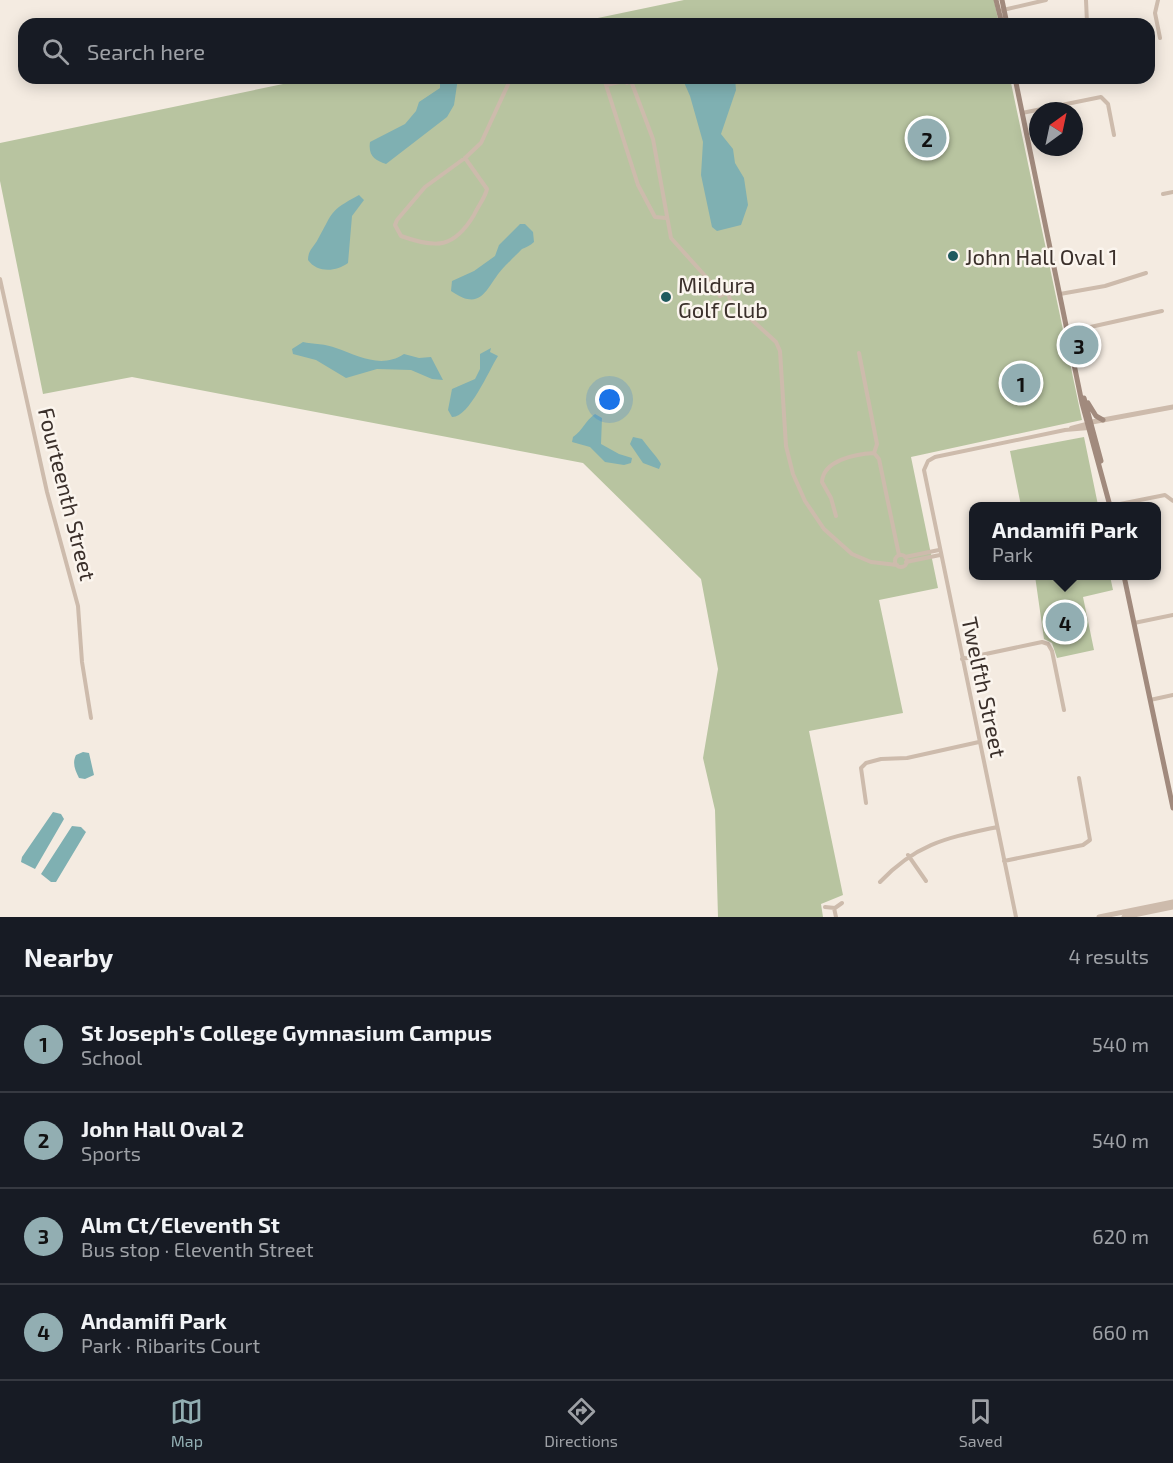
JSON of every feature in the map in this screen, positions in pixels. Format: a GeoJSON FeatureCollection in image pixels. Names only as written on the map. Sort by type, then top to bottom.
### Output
{"type":"FeatureCollection","features":[{"type":"Feature","properties":{"kind":"main road"},"geometry":{"type":"LineString","coordinates":[[996,0],[1004,18]]}},
{"type":"Feature","properties":{"kind":"main road"},"geometry":{"type":"LineString","coordinates":[[1002,0],[1002,18]]}},
{"type":"Feature","properties":{"kind":"main road"},"geometry":{"type":"LineString","coordinates":[[1016,84],[1078,379],[1109,502]]}},
{"type":"Feature","properties":{"kind":"main road"},"geometry":{"type":"LineString","coordinates":[[1078,379],[1090,425]]}},
{"type":"Feature","properties":{"kind":"main road"},"geometry":{"type":"LineString","coordinates":[[1082,391],[1094,413],[1103,420]]}},
{"type":"Feature","properties":{"kind":"main road"},"geometry":{"type":"LineString","coordinates":[[1125,580],[1173,808]]}},
{"type":"Feature","properties":{"kind":"street"},"geometry":{"type":"LineString","coordinates":[[1001,11],[1046,0]]}},
{"type":"Feature","properties":{"kind":"street"},"geometry":{"type":"LineString","coordinates":[[1086,0],[1087,18]]}},
{"type":"Feature","properties":{"kind":"street"},"geometry":{"type":"LineString","coordinates":[[1158,0],[1155,13],[1160,38]]}},
{"type":"Feature","properties":{"kind":"street"},"geometry":{"type":"LineString","coordinates":[[465,158],[487,189],[463,232],[457,238],[441,243],[401,236],[395,225],[397,220],[425,187],[465,158],[484,138],[508,84]]}},
{"type":"Feature","properties":{"kind":"street"},"geometry":{"type":"LineString","coordinates":[[612,84],[606,86],[638,185],[655,217],[666,218]]}},
{"type":"Feature","properties":{"kind":"street"},"geometry":{"type":"LineString","coordinates":[[629,84],[633,88],[652,139],[666,218],[673,242],[718,287],[726,286],[725,294]]}},
{"type":"Feature","properties":{"kind":"street"},"geometry":{"type":"LineString","coordinates":[[1022,113],[1101,97],[1108,104],[1114,135]]}},
{"type":"Feature","properties":{"kind":"street"},"geometry":{"type":"LineString","coordinates":[[1163,194],[1173,192]]}},
{"type":"Feature","properties":{"kind":"street"},"geometry":{"type":"LineString","coordinates":[[1060,294],[1105,286],[1146,273]]}},
{"type":"Feature","properties":{"kind":"street","name":"Fourteenth Street"},"geometry":{"type":"LineString","coordinates":[[0,279],[47,492],[78,606],[82,662],[91,718]]}},
{"type":"Feature","properties":{"kind":"street"},"geometry":{"type":"LineString","coordinates":[[718,287],[717,293],[725,294],[776,342],[780,351],[786,446],[795,481],[809,508],[831,536],[852,554],[871,562],[897,566],[903,566],[906,560]]}},
{"type":"Feature","properties":{"kind":"street"},"geometry":{"type":"LineString","coordinates":[[1068,332],[1162,311]]}},
{"type":"Feature","properties":{"kind":"street"},"geometry":{"type":"LineString","coordinates":[[859,353],[877,444],[874,453]]}},
{"type":"Feature","properties":{"kind":"street"},"geometry":{"type":"LineString","coordinates":[[1090,425],[1173,407]]}},
{"type":"Feature","properties":{"kind":"street"},"geometry":{"type":"LineString","coordinates":[[1090,425],[1103,420],[1116,419]]}},
{"type":"Feature","properties":{"kind":"street","name":"Twelfth Street"},"geometry":{"type":"LineString","coordinates":[[1016,917],[924,473],[926,465],[935,457],[1090,425]]}},
{"type":"Feature","properties":{"kind":"street"},"geometry":{"type":"LineString","coordinates":[[874,453],[879,459],[897,566]]}},
{"type":"Feature","properties":{"kind":"street"},"geometry":{"type":"LineString","coordinates":[[837,516],[822,482],[824,474],[842,459],[874,453]]}},
{"type":"Feature","properties":{"kind":"street"},"geometry":{"type":"LineString","coordinates":[[1130,502],[1165,495],[1173,501]]}},
{"type":"Feature","properties":{"kind":"street"},"geometry":{"type":"LineString","coordinates":[[897,557],[906,560],[940,553]]}},
{"type":"Feature","properties":{"kind":"street"},"geometry":{"type":"LineString","coordinates":[[888,563],[897,557]]}},
{"type":"Feature","properties":{"kind":"street"},"geometry":{"type":"LineString","coordinates":[[1134,623],[1173,615]]}},
{"type":"Feature","properties":{"kind":"street"},"geometry":{"type":"LineString","coordinates":[[962,659],[1042,642],[1048,644],[1052,648],[1064,710]]}},
{"type":"Feature","properties":{"kind":"street"},"geometry":{"type":"LineString","coordinates":[[1150,700],[1173,695]]}},
{"type":"Feature","properties":{"kind":"street"},"geometry":{"type":"LineString","coordinates":[[866,803],[860,774],[861,768],[866,763],[907,758],[979,742]]}},
{"type":"Feature","properties":{"kind":"street"},"geometry":{"type":"LineString","coordinates":[[1004,861],[1083,845],[1090,840],[1079,778]]}},
{"type":"Feature","properties":{"kind":"street"},"geometry":{"type":"LineString","coordinates":[[880,882],[908,855],[938,841],[997,827]]}},
{"type":"Feature","properties":{"kind":"street"},"geometry":{"type":"LineString","coordinates":[[908,855],[926,881]]}},
{"type":"Feature","properties":{"kind":"street"},"geometry":{"type":"LineString","coordinates":[[1099,917],[1173,902]]}},
{"type":"Feature","properties":{"kind":"street"},"geometry":{"type":"LineString","coordinates":[[825,907],[834,908],[842,903]]}},
{"type":"Feature","properties":{"kind":"street"},"geometry":{"type":"LineString","coordinates":[[1124,917],[1173,907]]}},
{"type":"Feature","properties":{"kind":"street"},"geometry":{"type":"LineString","coordinates":[[834,908],[836,917]]}},
{"type":"Feature","properties":{"kind":"green space"},"geometry":{"type":"Polygon","coordinates":[[[684,0],[994,0],[998,18],[598,18],[684,0]]]}},
{"type":"Feature","properties":{"kind":"green space"},"geometry":{"type":"Polygon","coordinates":[[[283,84],[1011,84],[1082,420],[911,457],[938,588],[879,600],[903,713],[809,731],[843,895],[821,904],[823,917],[718,917],[715,810],[703,758],[718,669],[701,579],[583,463],[132,377],[43,394],[0,181],[0,143],[283,84]]]}},
{"type":"Feature","properties":{"kind":"green space"},"geometry":{"type":"Polygon","coordinates":[[[1084,437],[1097,502],[1020,502],[1010,451],[1084,437]]]}},
{"type":"Feature","properties":{"kind":"green space"},"geometry":{"type":"Polygon","coordinates":[[[1036,580],[1111,580],[1113,590],[1083,597],[1094,650],[1057,658],[1052,643],[1044,639],[1036,580]]]}},
{"type":"Feature","properties":{"kind":"water"},"geometry":{"type":"Polygon","coordinates":[[[440,84],[457,84],[454,105],[447,117],[386,164],[376,159],[371,154],[370,142],[405,124],[416,111],[419,102],[440,88],[440,84]]]}},
{"type":"Feature","properties":{"kind":"water"},"geometry":{"type":"Polygon","coordinates":[[[685,84],[736,84],[736,90],[721,134],[733,149],[735,163],[744,178],[748,205],[741,225],[717,231],[712,227],[701,175],[703,142],[685,84]]]}},
{"type":"Feature","properties":{"kind":"water"},"geometry":{"type":"Polygon","coordinates":[[[359,195],[364,200],[352,216],[348,263],[327,270],[316,267],[308,260],[309,254],[330,217],[342,205],[359,195]]]}},
{"type":"Feature","properties":{"kind":"water"},"geometry":{"type":"Polygon","coordinates":[[[520,224],[525,224],[533,232],[534,242],[522,249],[505,266],[483,294],[471,299],[451,291],[452,281],[474,271],[495,256],[499,245],[520,224]]]}},
{"type":"Feature","properties":{"kind":"water"},"geometry":{"type":"Polygon","coordinates":[[[303,342],[328,346],[378,361],[387,361],[404,354],[419,358],[431,357],[443,380],[432,379],[411,370],[377,369],[346,378],[316,360],[293,354],[292,349],[303,342]]]}},
{"type":"Feature","properties":{"kind":"water"},"geometry":{"type":"Polygon","coordinates":[[[491,348],[490,352],[498,356],[484,382],[465,410],[452,417],[448,410],[452,389],[475,379],[480,369],[480,354],[491,348]]]}},
{"type":"Feature","properties":{"kind":"water"},"geometry":{"type":"Polygon","coordinates":[[[595,414],[602,418],[601,444],[632,458],[631,463],[624,465],[605,462],[590,447],[572,442],[573,437],[595,414]]]}},
{"type":"Feature","properties":{"kind":"water"},"geometry":{"type":"Polygon","coordinates":[[[633,437],[642,439],[661,464],[659,469],[643,463],[630,444],[633,437]]]}},
{"type":"Feature","properties":{"kind":"water"},"geometry":{"type":"Polygon","coordinates":[[[83,752],[89,753],[94,775],[85,779],[79,778],[74,764],[76,755],[83,752]]]}},
{"type":"Feature","properties":{"kind":"water"},"geometry":{"type":"Polygon","coordinates":[[[53,812],[61,814],[64,819],[35,869],[21,862],[22,857],[53,812]]]}},
{"type":"Feature","properties":{"kind":"water"},"geometry":{"type":"Polygon","coordinates":[[[72,826],[81,827],[86,832],[56,882],[51,882],[41,874],[72,826]]]}},
{"type":"Feature","properties":{"kind":"place","name":"John Hall Oval 2"},"geometry":{"type":"Point","coordinates":[927,138]}},
{"type":"Feature","properties":{"kind":"place","name":"John Hall Oval 1"},"geometry":{"type":"Point","coordinates":[953,256]}},
{"type":"Feature","properties":{"kind":"place","name":"Mildura Golf Club"},"geometry":{"type":"Point","coordinates":[666,297]}},
{"type":"Feature","properties":{"kind":"place","name":"Alm Ct/Eleventh St"},"geometry":{"type":"Point","coordinates":[1079,345]}},
{"type":"Feature","properties":{"kind":"place","name":"St Joseph's College Gymnasium Campus"},"geometry":{"type":"Point","coordinates":[1021,383]}},
{"type":"Feature","properties":{"kind":"place","name":"Andamifi Park"},"geometry":{"type":"Point","coordinates":[1065,622]}}]}
